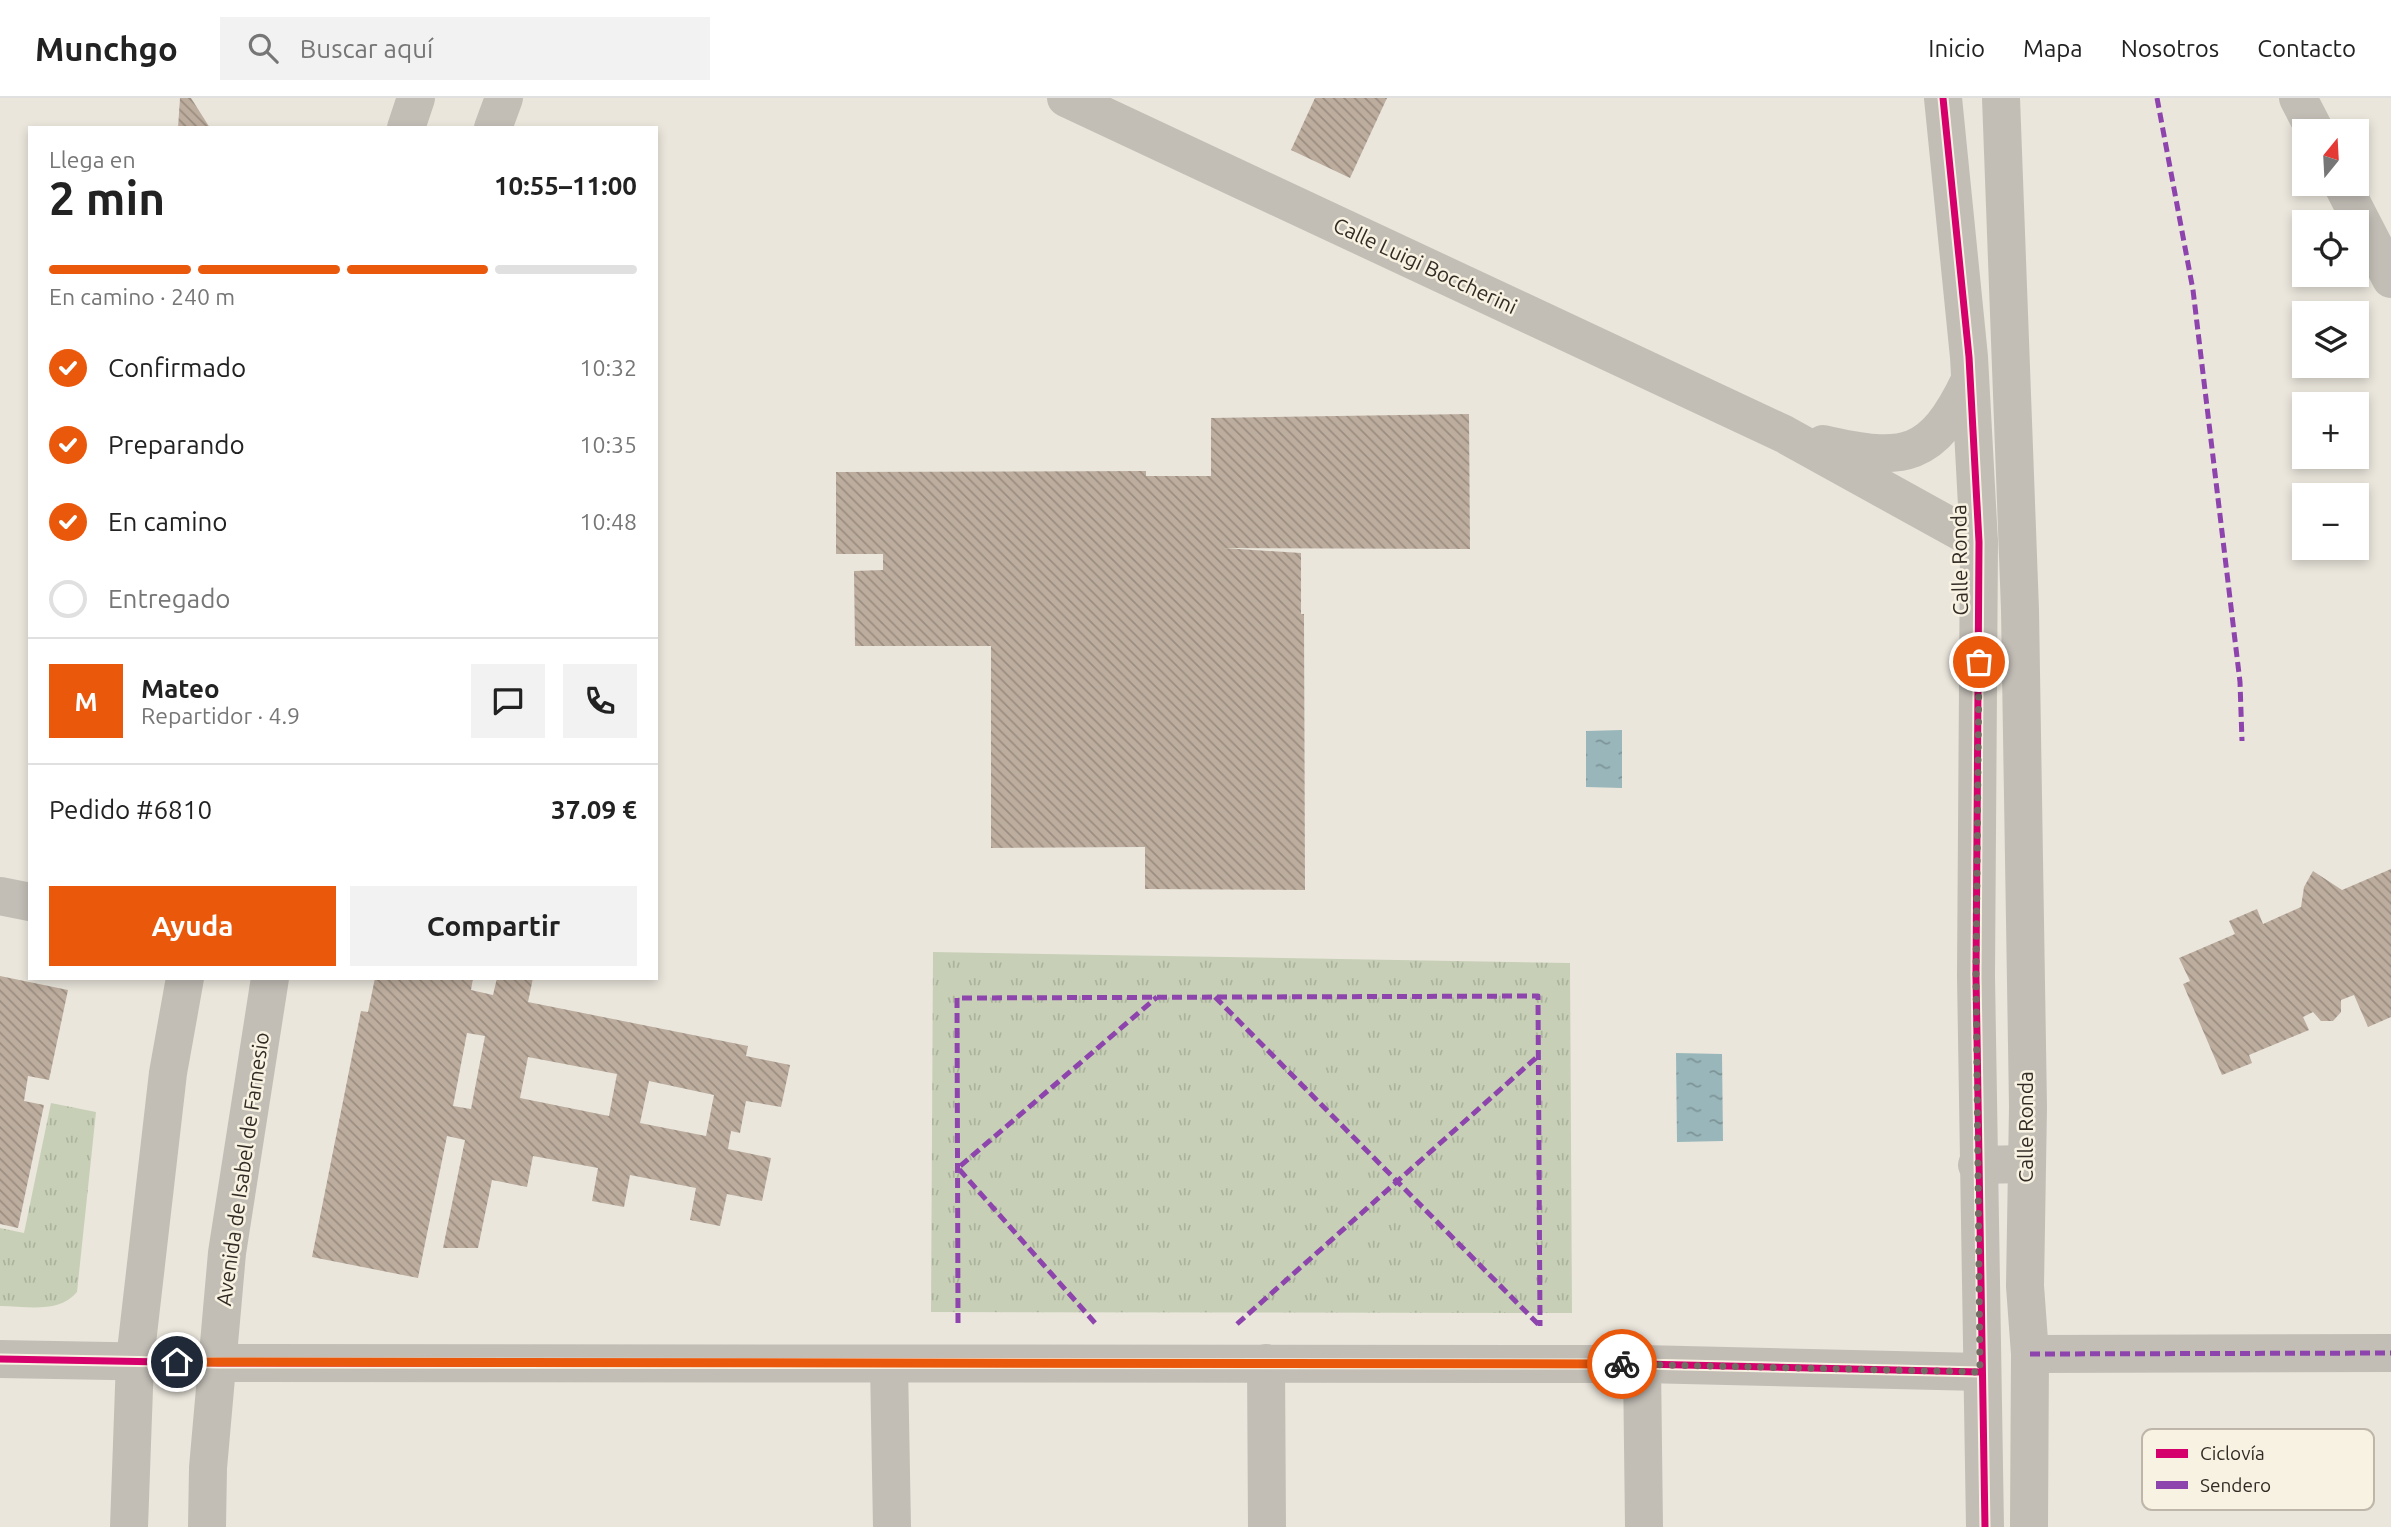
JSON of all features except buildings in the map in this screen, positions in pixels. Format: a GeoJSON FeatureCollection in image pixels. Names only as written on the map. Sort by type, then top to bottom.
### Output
{"type":"FeatureCollection","features":[{"type":"Feature","properties":{"kind":"street"},"geometry":{"type":"LineString","coordinates":[[407,126],[416,98]]}},
{"type":"Feature","properties":{"kind":"street"},"geometry":{"type":"LineString","coordinates":[[494,126],[503,98]]}},
{"type":"Feature","properties":{"kind":"street","name":"Calle Luigi Boccherini"},"geometry":{"type":"LineString","coordinates":[[1066,98],[1784,434],[1979,542]]}},
{"type":"Feature","properties":{"kind":"street","name":"Calle Ronda"},"geometry":{"type":"LineString","coordinates":[[1943,98],[1970,380],[1979,542],[1977,1165],[1982,1292],[1980,1372],[1985,1527]]}},
{"type":"Feature","properties":{"kind":"street","name":"Calle Ronda"},"geometry":{"type":"LineString","coordinates":[[2001,98],[2020,610],[2027,1164],[2025,1286],[2030,1354],[2029,1527]]}},
{"type":"Feature","properties":{"kind":"street"},"geometry":{"type":"LineString","coordinates":[[2298,98],[2309,119]]}},
{"type":"Feature","properties":{"kind":"street"},"geometry":{"type":"LineString","coordinates":[[2348,196],[2391,279]]}},
{"type":"Feature","properties":{"kind":"street","name":"Calle Luigi Boccherini"},"geometry":{"type":"LineString","coordinates":[[1784,434],[1875,454],[1908,453],[1936,436],[1953,415],[1970,380]]}},
{"type":"Feature","properties":{"kind":"street"},"geometry":{"type":"LineString","coordinates":[[0,896],[28,902]]}},
{"type":"Feature","properties":{"kind":"street"},"geometry":{"type":"LineString","coordinates":[[129,1527],[135,1360],[168,1073],[185,980]]}},
{"type":"Feature","properties":{"kind":"street","name":"Avenida de Isabel de Farnesio"},"geometry":{"type":"LineString","coordinates":[[207,1527],[208,1468],[220,1363],[227,1253],[270,980]]}},
{"type":"Feature","properties":{"kind":"street"},"geometry":{"type":"LineString","coordinates":[[1977,1165],[2027,1164]]}},
{"type":"Feature","properties":{"kind":"street"},"geometry":{"type":"LineString","coordinates":[[2030,1354],[2391,1353]]}},
{"type":"Feature","properties":{"kind":"street"},"geometry":{"type":"LineString","coordinates":[[0,1359],[220,1363],[1642,1364],[1980,1372]]}},
{"type":"Feature","properties":{"kind":"street"},"geometry":{"type":"LineString","coordinates":[[1266,1363],[1267,1527]]}},
{"type":"Feature","properties":{"kind":"street"},"geometry":{"type":"LineString","coordinates":[[889,1364],[892,1527]]}},
{"type":"Feature","properties":{"kind":"street"},"geometry":{"type":"LineString","coordinates":[[1642,1364],[1644,1527]]}},
{"type":"Feature","properties":{"kind":"green space"},"geometry":{"type":"Polygon","coordinates":[[[933,952],[1570,963],[1572,1313],[931,1312],[933,952]]]}},
{"type":"Feature","properties":{"kind":"green space"},"geometry":{"type":"Polygon","coordinates":[[[51,1103],[96,1112],[77,1292],[70,1299],[52,1306],[0,1306],[0,1228],[24,1233],[51,1103]]]}},
{"type":"Feature","properties":{"kind":"water"},"geometry":{"type":"Polygon","coordinates":[[[1622,730],[1622,788],[1586,787],[1586,731],[1622,730]]]}},
{"type":"Feature","properties":{"kind":"water"},"geometry":{"type":"Polygon","coordinates":[[[1676,1053],[1722,1054],[1723,1141],[1677,1142],[1676,1053]]]}},
{"type":"Feature","properties":{"kind":"marked path"},"geometry":{"type":"LineString","coordinates":[[2157,98],[2193,290],[2240,682],[2242,741]]}},
{"type":"Feature","properties":{"kind":"marked path"},"geometry":{"type":"LineString","coordinates":[[958,1323],[957,998],[1538,996],[1540,1326]]}},
{"type":"Feature","properties":{"kind":"marked path"},"geometry":{"type":"LineString","coordinates":[[1095,1323],[958,1168],[1157,997]]}},
{"type":"Feature","properties":{"kind":"marked path"},"geometry":{"type":"LineString","coordinates":[[1215,997],[1540,1326]]}},
{"type":"Feature","properties":{"kind":"marked path"},"geometry":{"type":"LineString","coordinates":[[1237,1324],[1538,1056]]}},
{"type":"Feature","properties":{"kind":"marked path"},"geometry":{"type":"LineString","coordinates":[[2030,1354],[2391,1353]]}},
{"type":"Feature","properties":{"kind":"cycle path"},"geometry":{"type":"LineString","coordinates":[[1943,98],[1969,357],[1979,542],[1976,976],[1985,1527]]}},
{"type":"Feature","properties":{"kind":"cycle path"},"geometry":{"type":"LineString","coordinates":[[0,1359],[220,1363],[1642,1364],[1980,1372]]}},
{"type":"Feature","properties":{"kind":"way so far"},"geometry":{"type":"LineString","coordinates":[[1622,1364],[1980,1372],[1982,1292],[1977,1165],[1976,976],[1979,662]]}},
{"type":"Feature","properties":{"kind":"route"},"geometry":{"type":"LineString","coordinates":[[177,1362],[1622,1364]]}}]}
